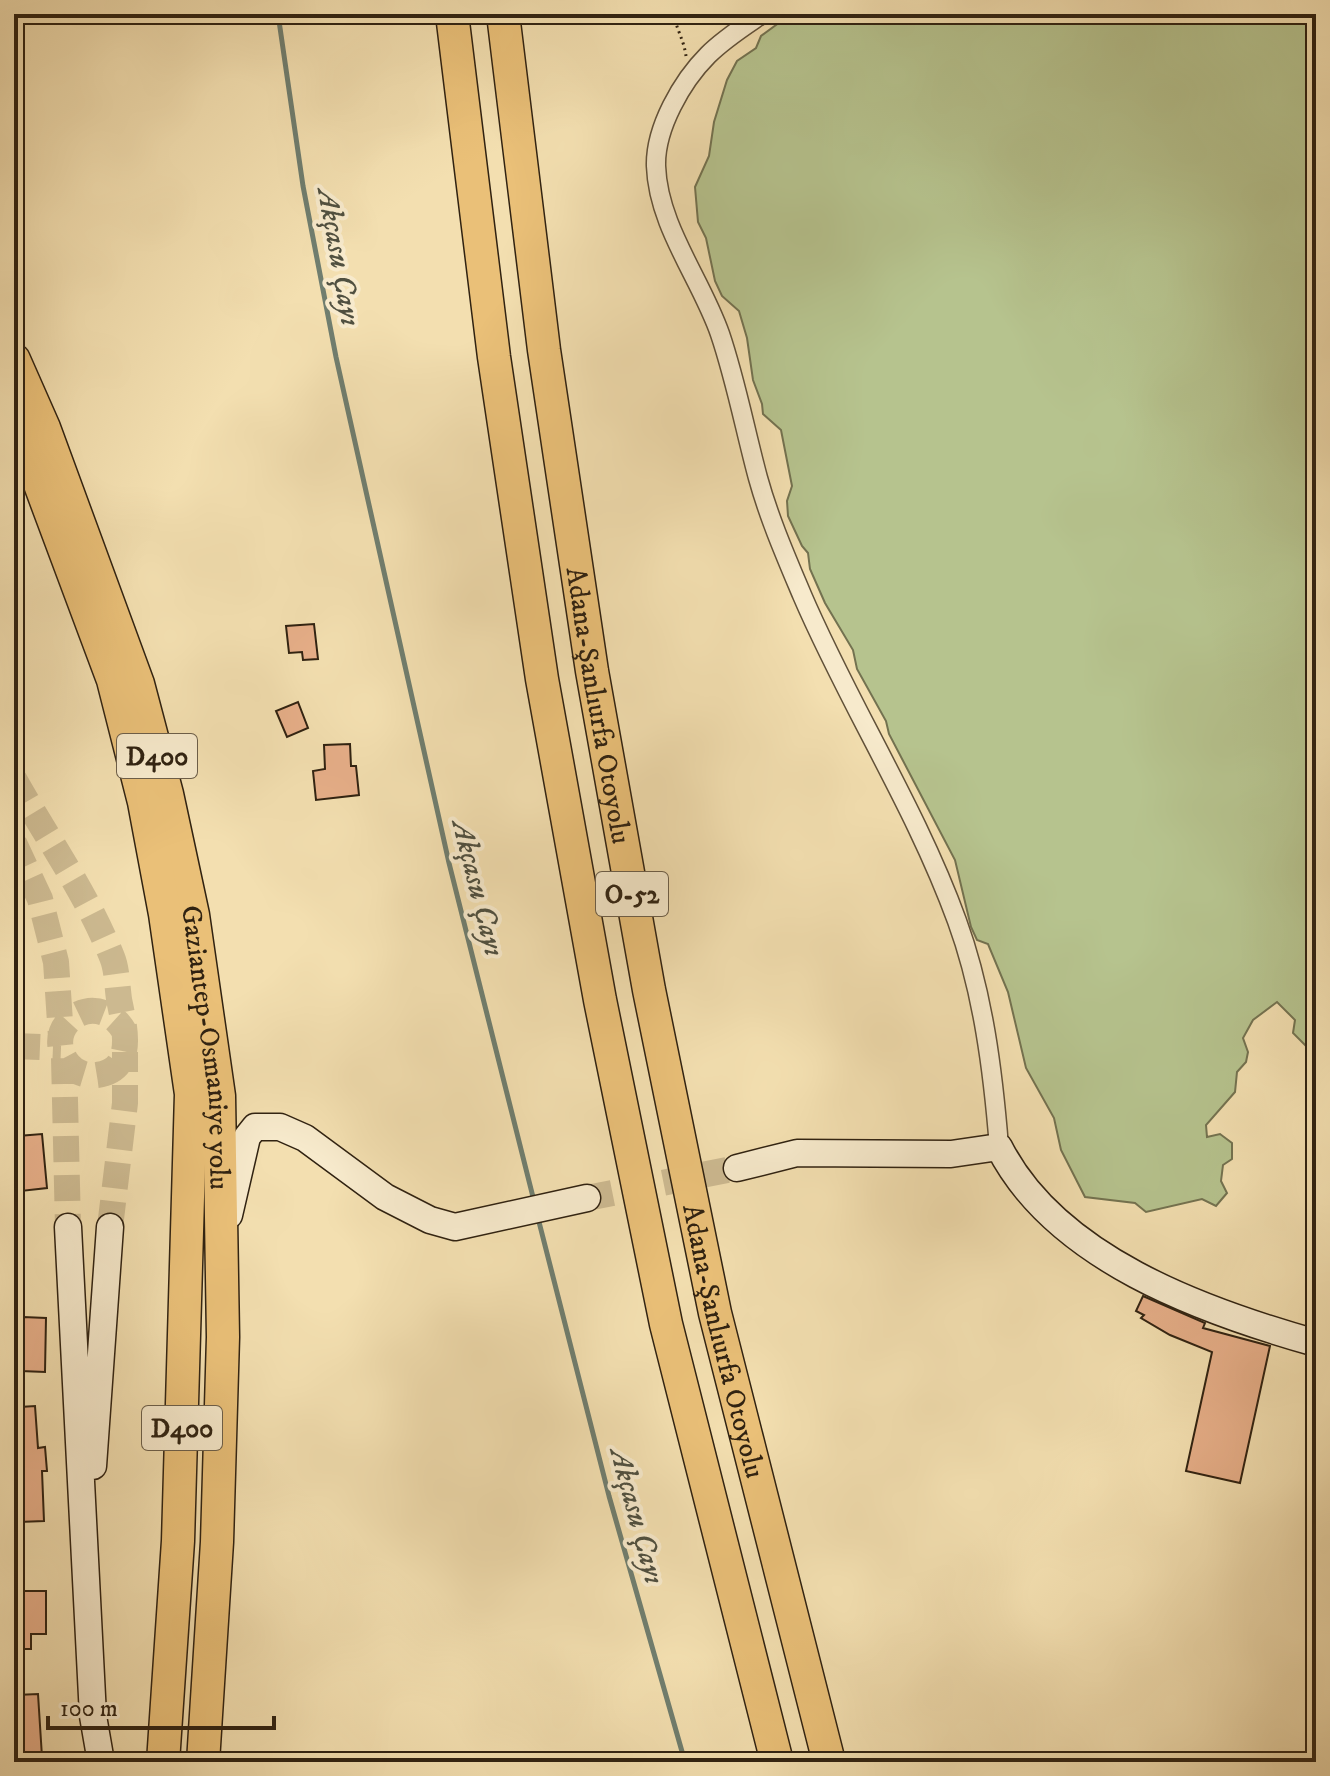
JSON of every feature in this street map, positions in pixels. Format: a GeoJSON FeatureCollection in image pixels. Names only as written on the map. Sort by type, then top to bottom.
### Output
{"type":"FeatureCollection","features":[{"type":"Feature","properties":{"kind":"highway","name":"Adana-Şanlıurfa Otoyolu"},"geometry":{"type":"LineString","coordinates":[[452,14],[494,357],[542,679],[600,1000],[666,1324],[777,1762]]}},
{"type":"Feature","properties":{"kind":"highway","name":"Adana-Şanlıurfa Otoyolu"},"geometry":{"type":"LineString","coordinates":[[503,14],[544,350],[590,656],[649,990],[715,1313],[829,1762]]}},
{"type":"Feature","properties":{"kind":"highway","name":"Gaziantep-Osmaniye yolu"},"geometry":{"type":"LineString","coordinates":[[14,360],[29,425],[35,471],[113,680],[136,772],[165,914],[191,1094],[178,1541],[163,1762]]}},
{"type":"Feature","properties":{"kind":"highway","name":"Gaziantep-Osmaniye yolu"},"geometry":{"type":"LineString","coordinates":[[29,425],[138,684],[167,794],[193,915],[219,1096],[223,1240],[217,1542],[203,1762]]}},
{"type":"Feature","properties":{"kind":"street"},"geometry":{"type":"LineString","coordinates":[[762,14],[707,56],[687,80],[660,138],[656,164],[659,188],[668,219],[720,332],[759,481],[803,598],[934,865],[958,923],[980,1007],[995,1098],[999,1147],[1012,1173],[1046,1213],[1069,1233],[1107,1258],[1203,1305],[1260,1327],[1316,1343]]}},
{"type":"Feature","properties":{"kind":"street"},"geometry":{"type":"LineString","coordinates":[[223,1240],[247,1137],[255,1127],[280,1127],[305,1138],[385,1197],[430,1220],[455,1227],[575,1201]]}},
{"type":"Feature","properties":{"kind":"street"},"geometry":{"type":"LineString","coordinates":[[737,1168],[797,1153],[951,1154],[999,1147]]}},
{"type":"Feature","properties":{"kind":"street"},"geometry":{"type":"LineString","coordinates":[[68,1227],[93,1716],[101,1762]]}},
{"type":"Feature","properties":{"kind":"street"},"geometry":{"type":"LineString","coordinates":[[86,1561],[110,1227]]}},
{"type":"Feature","properties":{"kind":"path"},"geometry":{"type":"LineString","coordinates":[[674,14],[685,43],[687,80]]}},
{"type":"Feature","properties":{"kind":"green space"},"geometry":{"type":"Polygon","coordinates":[[[791,14],[1316,14],[1316,1056],[1293,1033],[1295,1020],[1277,1002],[1253,1020],[1243,1038],[1248,1052],[1246,1062],[1237,1072],[1235,1092],[1206,1125],[1207,1137],[1220,1134],[1232,1143],[1232,1159],[1223,1165],[1221,1181],[1227,1193],[1216,1206],[1202,1199],[1146,1212],[1135,1203],[1085,1197],[1061,1150],[1054,1118],[1026,1068],[1008,992],[988,944],[977,940],[971,927],[955,860],[857,669],[853,650],[825,603],[810,569],[808,553],[788,516],[787,501],[792,486],[781,430],[763,414],[739,311],[722,296],[715,281],[706,238],[698,222],[695,187],[709,156],[714,122],[727,80],[737,61],[756,48],[761,36],[791,14]]]}},
{"type":"Feature","properties":{"kind":"building"},"geometry":{"type":"Polygon","coordinates":[[[314,624],[318,659],[303,660],[302,652],[289,653],[286,626],[314,624]]]}},
{"type":"Feature","properties":{"kind":"building"},"geometry":{"type":"Polygon","coordinates":[[[298,702],[308,728],[287,737],[276,711],[298,702]]]}},
{"type":"Feature","properties":{"kind":"building"},"geometry":{"type":"Polygon","coordinates":[[[350,744],[351,766],[356,766],[359,795],[316,800],[313,771],[325,769],[324,745],[350,744]]]}},
{"type":"Feature","properties":{"kind":"building"},"geometry":{"type":"Polygon","coordinates":[[[42,1134],[47,1188],[21,1191],[18,1136],[42,1134]]]}},
{"type":"Feature","properties":{"kind":"building"},"geometry":{"type":"Polygon","coordinates":[[[1143,1296],[1205,1323],[1203,1328],[1270,1346],[1240,1483],[1186,1471],[1212,1352],[1170,1335],[1141,1318],[1144,1315],[1136,1311],[1143,1296]]]}},
{"type":"Feature","properties":{"kind":"building"},"geometry":{"type":"Polygon","coordinates":[[[23,1317],[46,1318],[45,1372],[21,1371],[23,1317]]]}},
{"type":"Feature","properties":{"kind":"building"},"geometry":{"type":"Polygon","coordinates":[[[35,1406],[38,1448],[45,1447],[47,1471],[42,1471],[44,1521],[19,1522],[18,1493],[23,1493],[20,1407],[35,1406]]]}},
{"type":"Feature","properties":{"kind":"building"},"geometry":{"type":"Polygon","coordinates":[[[14,1591],[46,1591],[46,1634],[31,1634],[31,1649],[18,1649],[18,1634],[14,1634],[14,1591]]]}},
{"type":"Feature","properties":{"kind":"building"},"geometry":{"type":"Polygon","coordinates":[[[38,1694],[42,1757],[19,1759],[16,1695],[38,1694]]]}},
{"type":"Feature","properties":{"kind":"waterway","name":"Akçasu Çayı"},"geometry":{"type":"LineString","coordinates":[[278,14],[303,186],[336,357],[449,863],[534,1201]]}},
{"type":"Feature","properties":{"kind":"waterway","name":"Akçasu Çayı"},"geometry":{"type":"LineString","coordinates":[[538,1218],[609,1496],[685,1762]]}},
{"type":"Feature","properties":{"kind":"tunnel"},"geometry":{"type":"LineString","coordinates":[[14,779],[91,911],[116,972],[125,1034],[123,1056],[118,1065],[110,1071],[88,1075],[66,1061],[61,1034],[76,1015],[88,1011],[101,1012],[113,1018],[124,1031]]}},
{"type":"Feature","properties":{"kind":"tunnel"},"geometry":{"type":"LineString","coordinates":[[14,843],[40,899],[56,962],[61,1037]]}},
{"type":"Feature","properties":{"kind":"tunnel"},"geometry":{"type":"LineString","coordinates":[[14,1046],[61,1048]]}},
{"type":"Feature","properties":{"kind":"tunnel"},"geometry":{"type":"LineString","coordinates":[[110,1227],[125,1103],[125,1052]]}},
{"type":"Feature","properties":{"kind":"tunnel"},"geometry":{"type":"LineString","coordinates":[[64,1058],[68,1227]]}},
{"type":"Feature","properties":{"kind":"tunnel"},"geometry":{"type":"LineString","coordinates":[[587,1198],[737,1168]]}}]}
